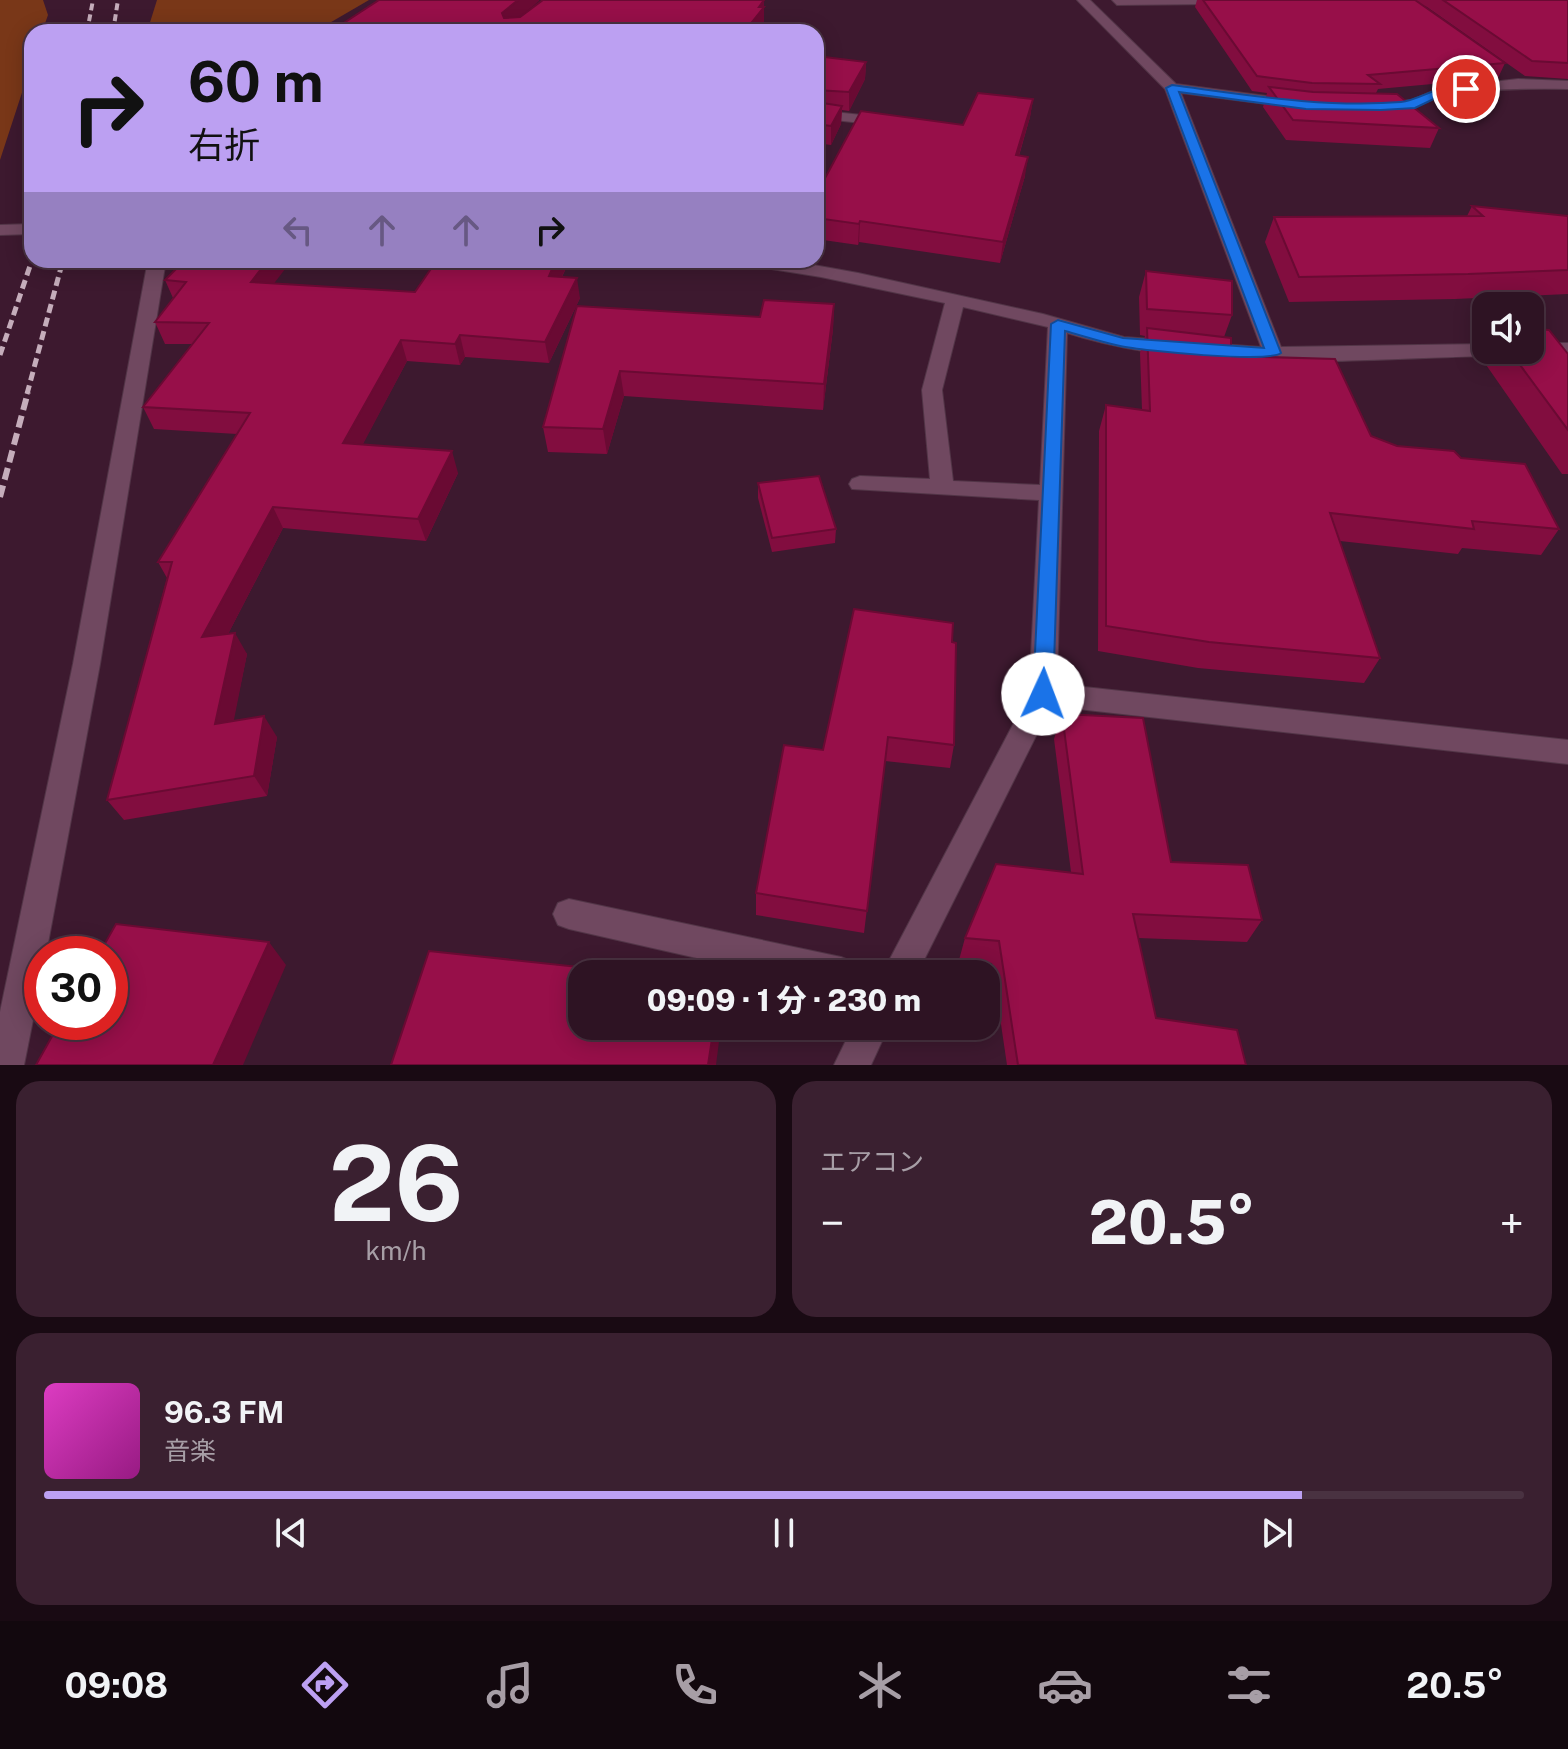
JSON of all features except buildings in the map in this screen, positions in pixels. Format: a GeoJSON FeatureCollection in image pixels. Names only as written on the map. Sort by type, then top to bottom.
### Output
{"type":"FeatureCollection","features":[{"type":"Feature","properties":{"kind":"street"},"geometry":{"type":"LineString","coordinates":[[1083,0],[1172,88],[1273,353]]}},
{"type":"Feature","properties":{"kind":"street"},"geometry":{"type":"LineString","coordinates":[[1117,1],[1214,0]]}},
{"type":"Feature","properties":{"kind":"street"},"geometry":{"type":"LineString","coordinates":[[1366,106],[1415,104],[1440,92],[1512,78],[1568,85]]}},
{"type":"Feature","properties":{"kind":"street"},"geometry":{"type":"LineString","coordinates":[[1172,88],[1306,105]]}},
{"type":"Feature","properties":{"kind":"street"},"geometry":{"type":"LineString","coordinates":[[824,115],[911,125]]}},
{"type":"Feature","properties":{"kind":"street"},"geometry":{"type":"LineString","coordinates":[[0,230],[24,229]]}},
{"type":"Feature","properties":{"kind":"street"},"geometry":{"type":"LineString","coordinates":[[6,1065],[45,884],[116,513],[156,268]]}},
{"type":"Feature","properties":{"kind":"street"},"geometry":{"type":"LineString","coordinates":[[812,268],[1058,324],[1122,342],[1223,352],[1472,350]]}},
{"type":"Feature","properties":{"kind":"street"},"geometry":{"type":"LineString","coordinates":[[942,488],[932,390],[955,300]]}},
{"type":"Feature","properties":{"kind":"street"},"geometry":{"type":"LineString","coordinates":[[906,960],[1043,694],[1058,324]]}},
{"type":"Feature","properties":{"kind":"street"},"geometry":{"type":"LineString","coordinates":[[1544,349],[1568,349]]}},
{"type":"Feature","properties":{"kind":"street"},"geometry":{"type":"LineString","coordinates":[[860,484],[1051,493]]}},
{"type":"Feature","properties":{"kind":"street"},"geometry":{"type":"LineString","coordinates":[[1043,694],[1568,752]]}},
{"type":"Feature","properties":{"kind":"street"},"geometry":{"type":"LineString","coordinates":[[569,914],[778,960]]}},
{"type":"Feature","properties":{"kind":"street"},"geometry":{"type":"LineString","coordinates":[[852,1065],[865,1040]]}},
{"type":"Feature","properties":{"kind":"shaded area"},"geometry":{"type":"Polygon","coordinates":[[[0,0],[43,0],[48,15],[45,24],[24,24],[24,86],[0,160],[0,0]]]}},
{"type":"Feature","properties":{"kind":"shaded area"},"geometry":{"type":"Polygon","coordinates":[[[157,0],[369,0],[328,24],[150,24],[157,0]]]}},
{"type":"Feature","properties":{"kind":"railway"},"geometry":{"type":"LineString","coordinates":[[88,24],[93,0]]}},
{"type":"Feature","properties":{"kind":"railway"},"geometry":{"type":"LineString","coordinates":[[114,24],[118,0]]}},
{"type":"Feature","properties":{"kind":"railway"},"geometry":{"type":"LineString","coordinates":[[0,355],[29,268]]}},
{"type":"Feature","properties":{"kind":"railway"},"geometry":{"type":"LineString","coordinates":[[27,394],[61,268]]}},
{"type":"Feature","properties":{"kind":"railway"},"geometry":{"type":"LineString","coordinates":[[0,497],[28,392]]}},
{"type":"Feature","properties":{"kind":"route"},"geometry":{"type":"LineString","coordinates":[[1043,694],[1058,324],[1122,342],[1223,352],[1273,353],[1172,88],[1306,105],[1381,107],[1415,104],[1440,92],[1466,89]]}}]}
